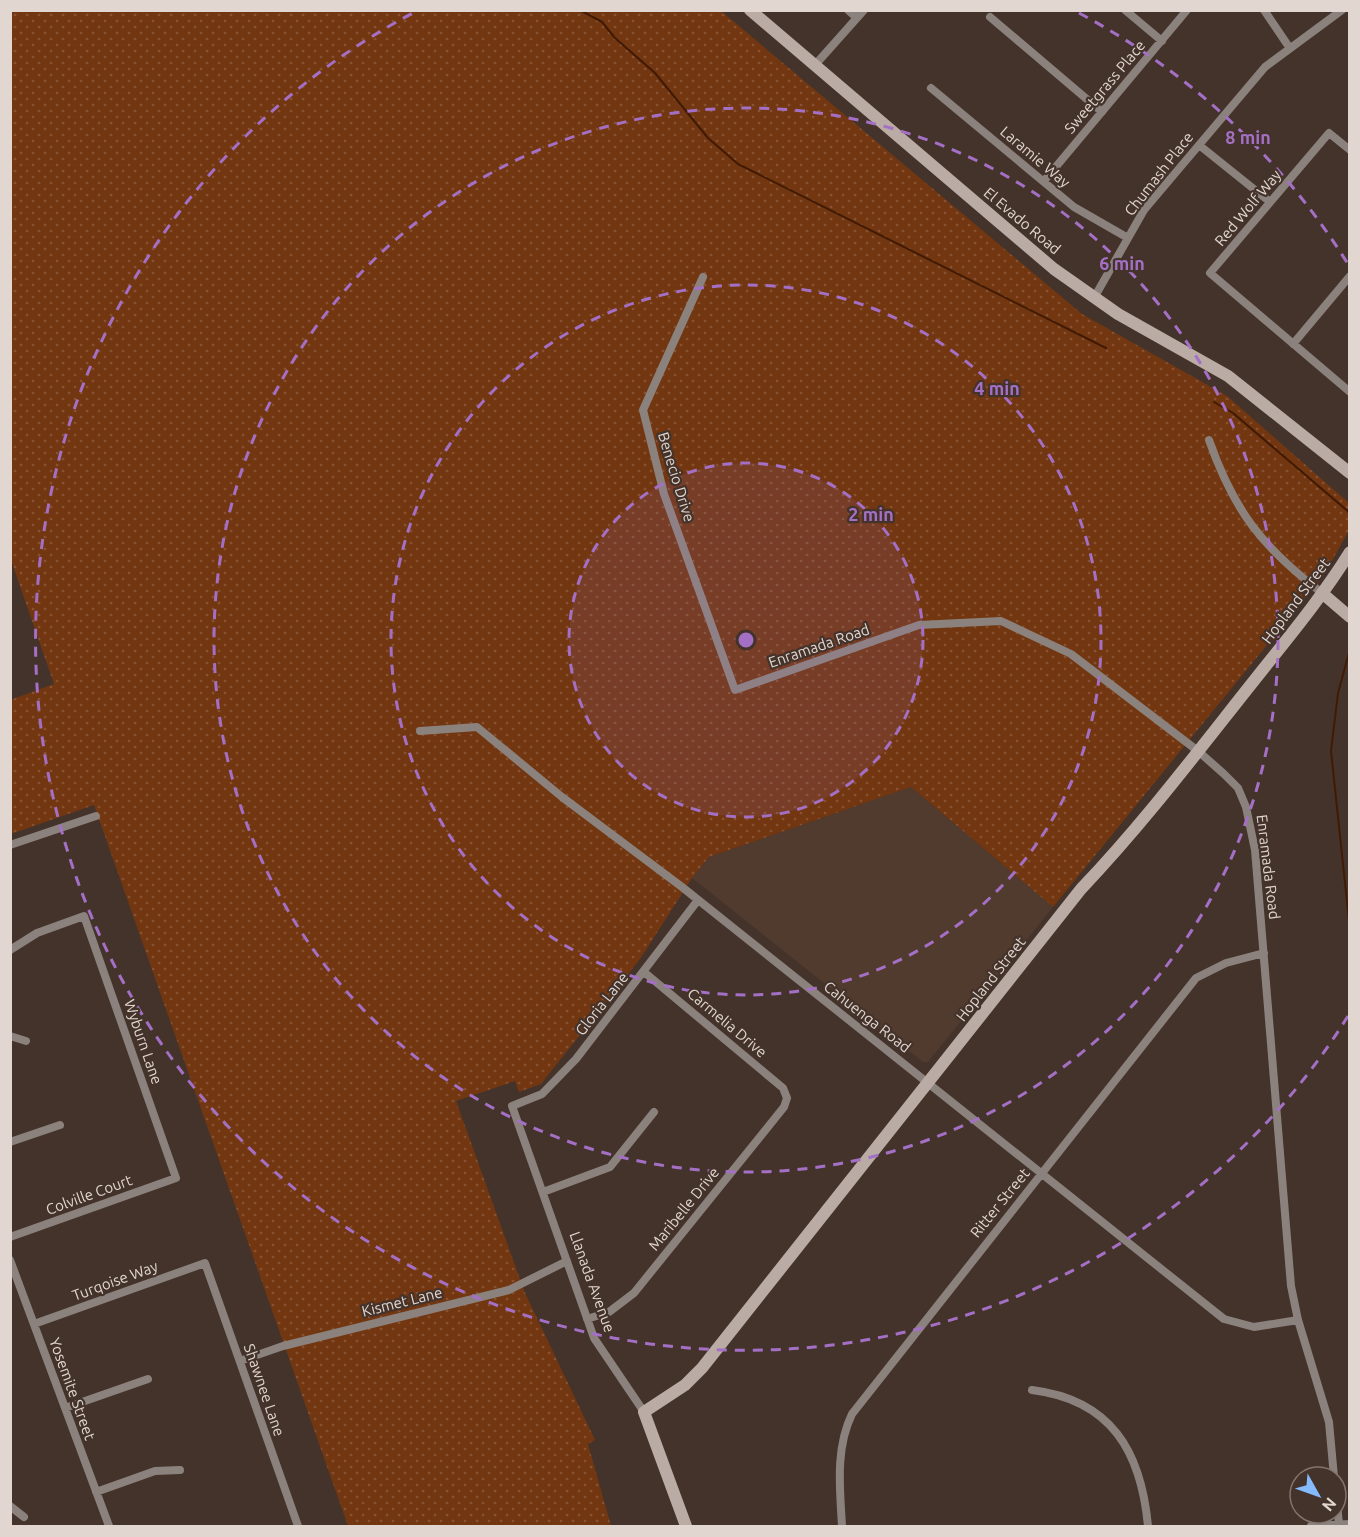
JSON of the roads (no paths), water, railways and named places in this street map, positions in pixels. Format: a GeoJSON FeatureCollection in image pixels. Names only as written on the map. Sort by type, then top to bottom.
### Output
{"type":"FeatureCollection","features":[{"type":"Feature","properties":{"kind":"street","name":"El Evado Road"},"geometry":{"type":"LineString","coordinates":[[750,10],[1054,269],[1094,298],[1228,376],[1350,473]]}},
{"type":"Feature","properties":{"kind":"street"},"geometry":{"type":"LineString","coordinates":[[848,10],[857,18]]}},
{"type":"Feature","properties":{"kind":"street"},"geometry":{"type":"LineString","coordinates":[[815,65],[864,10]]}},
{"type":"Feature","properties":{"kind":"street"},"geometry":{"type":"LineString","coordinates":[[1125,10],[1162,41]]}},
{"type":"Feature","properties":{"kind":"street","name":"Sweetgrass Place"},"geometry":{"type":"LineString","coordinates":[[1044,181],[1187,10]]}},
{"type":"Feature","properties":{"kind":"street"},"geometry":{"type":"LineString","coordinates":[[1264,10],[1289,47]]}},
{"type":"Feature","properties":{"kind":"street","name":"Chumash Place"},"geometry":{"type":"LineString","coordinates":[[1094,298],[1144,210],[1265,67],[1342,10]]}},
{"type":"Feature","properties":{"kind":"street"},"geometry":{"type":"LineString","coordinates":[[990,17],[1102,112]]}},
{"type":"Feature","properties":{"kind":"street","name":"Laramie Way"},"geometry":{"type":"LineString","coordinates":[[931,88],[1084,214],[1128,238]]}},
{"type":"Feature","properties":{"kind":"street","name":"Red Wolf Way"},"geometry":{"type":"LineString","coordinates":[[1293,344],[1210,273],[1329,133],[1350,150]]}},
{"type":"Feature","properties":{"kind":"street"},"geometry":{"type":"LineString","coordinates":[[1199,145],[1270,202]]}},
{"type":"Feature","properties":{"kind":"street"},"geometry":{"type":"LineString","coordinates":[[1350,276],[1293,344],[1350,392]]}},
{"type":"Feature","properties":{"kind":"street","name":"Benecio Drive"},"geometry":{"type":"LineString","coordinates":[[704,277],[643,410],[664,494],[735,690]]}},
{"type":"Feature","properties":{"kind":"street"},"geometry":{"type":"LineString","coordinates":[[1209,440],[1222,477],[1238,507],[1254,530],[1278,557],[1350,617]]}},
{"type":"Feature","properties":{"kind":"street","name":"Hopland Street"},"geometry":{"type":"LineString","coordinates":[[644,1412],[685,1385],[702,1368],[1081,889],[1129,837],[1198,751],[1322,593],[1350,552]]}},
{"type":"Feature","properties":{"kind":"street","name":"Enramada Road"},"geometry":{"type":"LineString","coordinates":[[735,690],[919,625],[1001,621],[1071,654],[1198,751],[1238,788],[1252,824],[1292,1286],[1298,1320],[1329,1422],[1333,1465]]}},
{"type":"Feature","properties":{"kind":"street","name":"Cahuenga Road"},"geometry":{"type":"LineString","coordinates":[[420,731],[477,727],[562,797],[698,900],[1224,1319],[1254,1327],[1298,1320]]}},
{"type":"Feature","properties":{"kind":"street"},"geometry":{"type":"LineString","coordinates":[[10,845],[96,816]]}},
{"type":"Feature","properties":{"kind":"street","name":"Gloria Lane"},"geometry":{"type":"LineString","coordinates":[[512,1106],[542,1094],[554,1083],[644,972],[698,900]]}},
{"type":"Feature","properties":{"kind":"street","name":"Wyburn Lane"},"geometry":{"type":"LineString","coordinates":[[10,950],[37,933],[84,916],[176,1178]]}},
{"type":"Feature","properties":{"kind":"street","name":"Ritter Street"},"geometry":{"type":"LineString","coordinates":[[842,1527],[840,1474],[843,1443],[852,1414],[1196,978],[1226,963],[1264,953]]}},
{"type":"Feature","properties":{"kind":"street","name":"Carmelia Drive"},"geometry":{"type":"LineString","coordinates":[[644,972],[783,1088],[787,1098]]}},
{"type":"Feature","properties":{"kind":"street"},"geometry":{"type":"LineString","coordinates":[[10,1036],[26,1041]]}},
{"type":"Feature","properties":{"kind":"street","name":"Maribelle Drive"},"geometry":{"type":"LineString","coordinates":[[587,1319],[609,1312],[634,1293],[784,1107],[787,1098]]}},
{"type":"Feature","properties":{"kind":"street","name":"Llanada Avenue"},"geometry":{"type":"LineString","coordinates":[[512,1106],[594,1338],[644,1412],[686,1527]]}},
{"type":"Feature","properties":{"kind":"street"},"geometry":{"type":"LineString","coordinates":[[543,1192],[610,1167],[654,1112]]}},
{"type":"Feature","properties":{"kind":"street"},"geometry":{"type":"LineString","coordinates":[[10,1142],[60,1125]]}},
{"type":"Feature","properties":{"kind":"street","name":"Colville Court"},"geometry":{"type":"LineString","coordinates":[[10,1237],[176,1178]]}},
{"type":"Feature","properties":{"kind":"street","name":"Yosemite Street"},"geometry":{"type":"LineString","coordinates":[[10,1260],[109,1527]]}},
{"type":"Feature","properties":{"kind":"street","name":"Kismet Lane"},"geometry":{"type":"LineString","coordinates":[[240,1361],[295,1343],[510,1290],[567,1261]]}},
{"type":"Feature","properties":{"kind":"street","name":"Turqoise Way"},"geometry":{"type":"LineString","coordinates":[[34,1324],[205,1263]]}},
{"type":"Feature","properties":{"kind":"street","name":"Shawnee Lane"},"geometry":{"type":"LineString","coordinates":[[205,1263],[298,1527]]}},
{"type":"Feature","properties":{"kind":"street"},"geometry":{"type":"LineString","coordinates":[[65,1408],[148,1379]]}},
{"type":"Feature","properties":{"kind":"street"},"geometry":{"type":"LineString","coordinates":[[1032,1390],[1072,1398],[1120,1436],[1138,1467],[1148,1527]]}},
{"type":"Feature","properties":{"kind":"street"},"geometry":{"type":"LineString","coordinates":[[96,1492],[155,1472],[180,1470]]}},
{"type":"Feature","properties":{"kind":"street"},"geometry":{"type":"LineString","coordinates":[[10,1506],[24,1517]]}},
{"type":"Feature","properties":{"kind":"street"},"geometry":{"type":"LineString","coordinates":[[1311,1527],[1330,1525]]}},
{"type":"Feature","properties":{"kind":"waterway"},"geometry":{"type":"LineString","coordinates":[[580,10],[602,22],[615,38],[655,73],[708,138],[738,164],[1106,348]]}},
{"type":"Feature","properties":{"kind":"waterway"},"geometry":{"type":"LineString","coordinates":[[1214,402],[1233,413],[1350,513]]}},
{"type":"Feature","properties":{"kind":"waterway"},"geometry":{"type":"LineString","coordinates":[[1350,649],[1338,693],[1331,751],[1350,930]]}}]}
